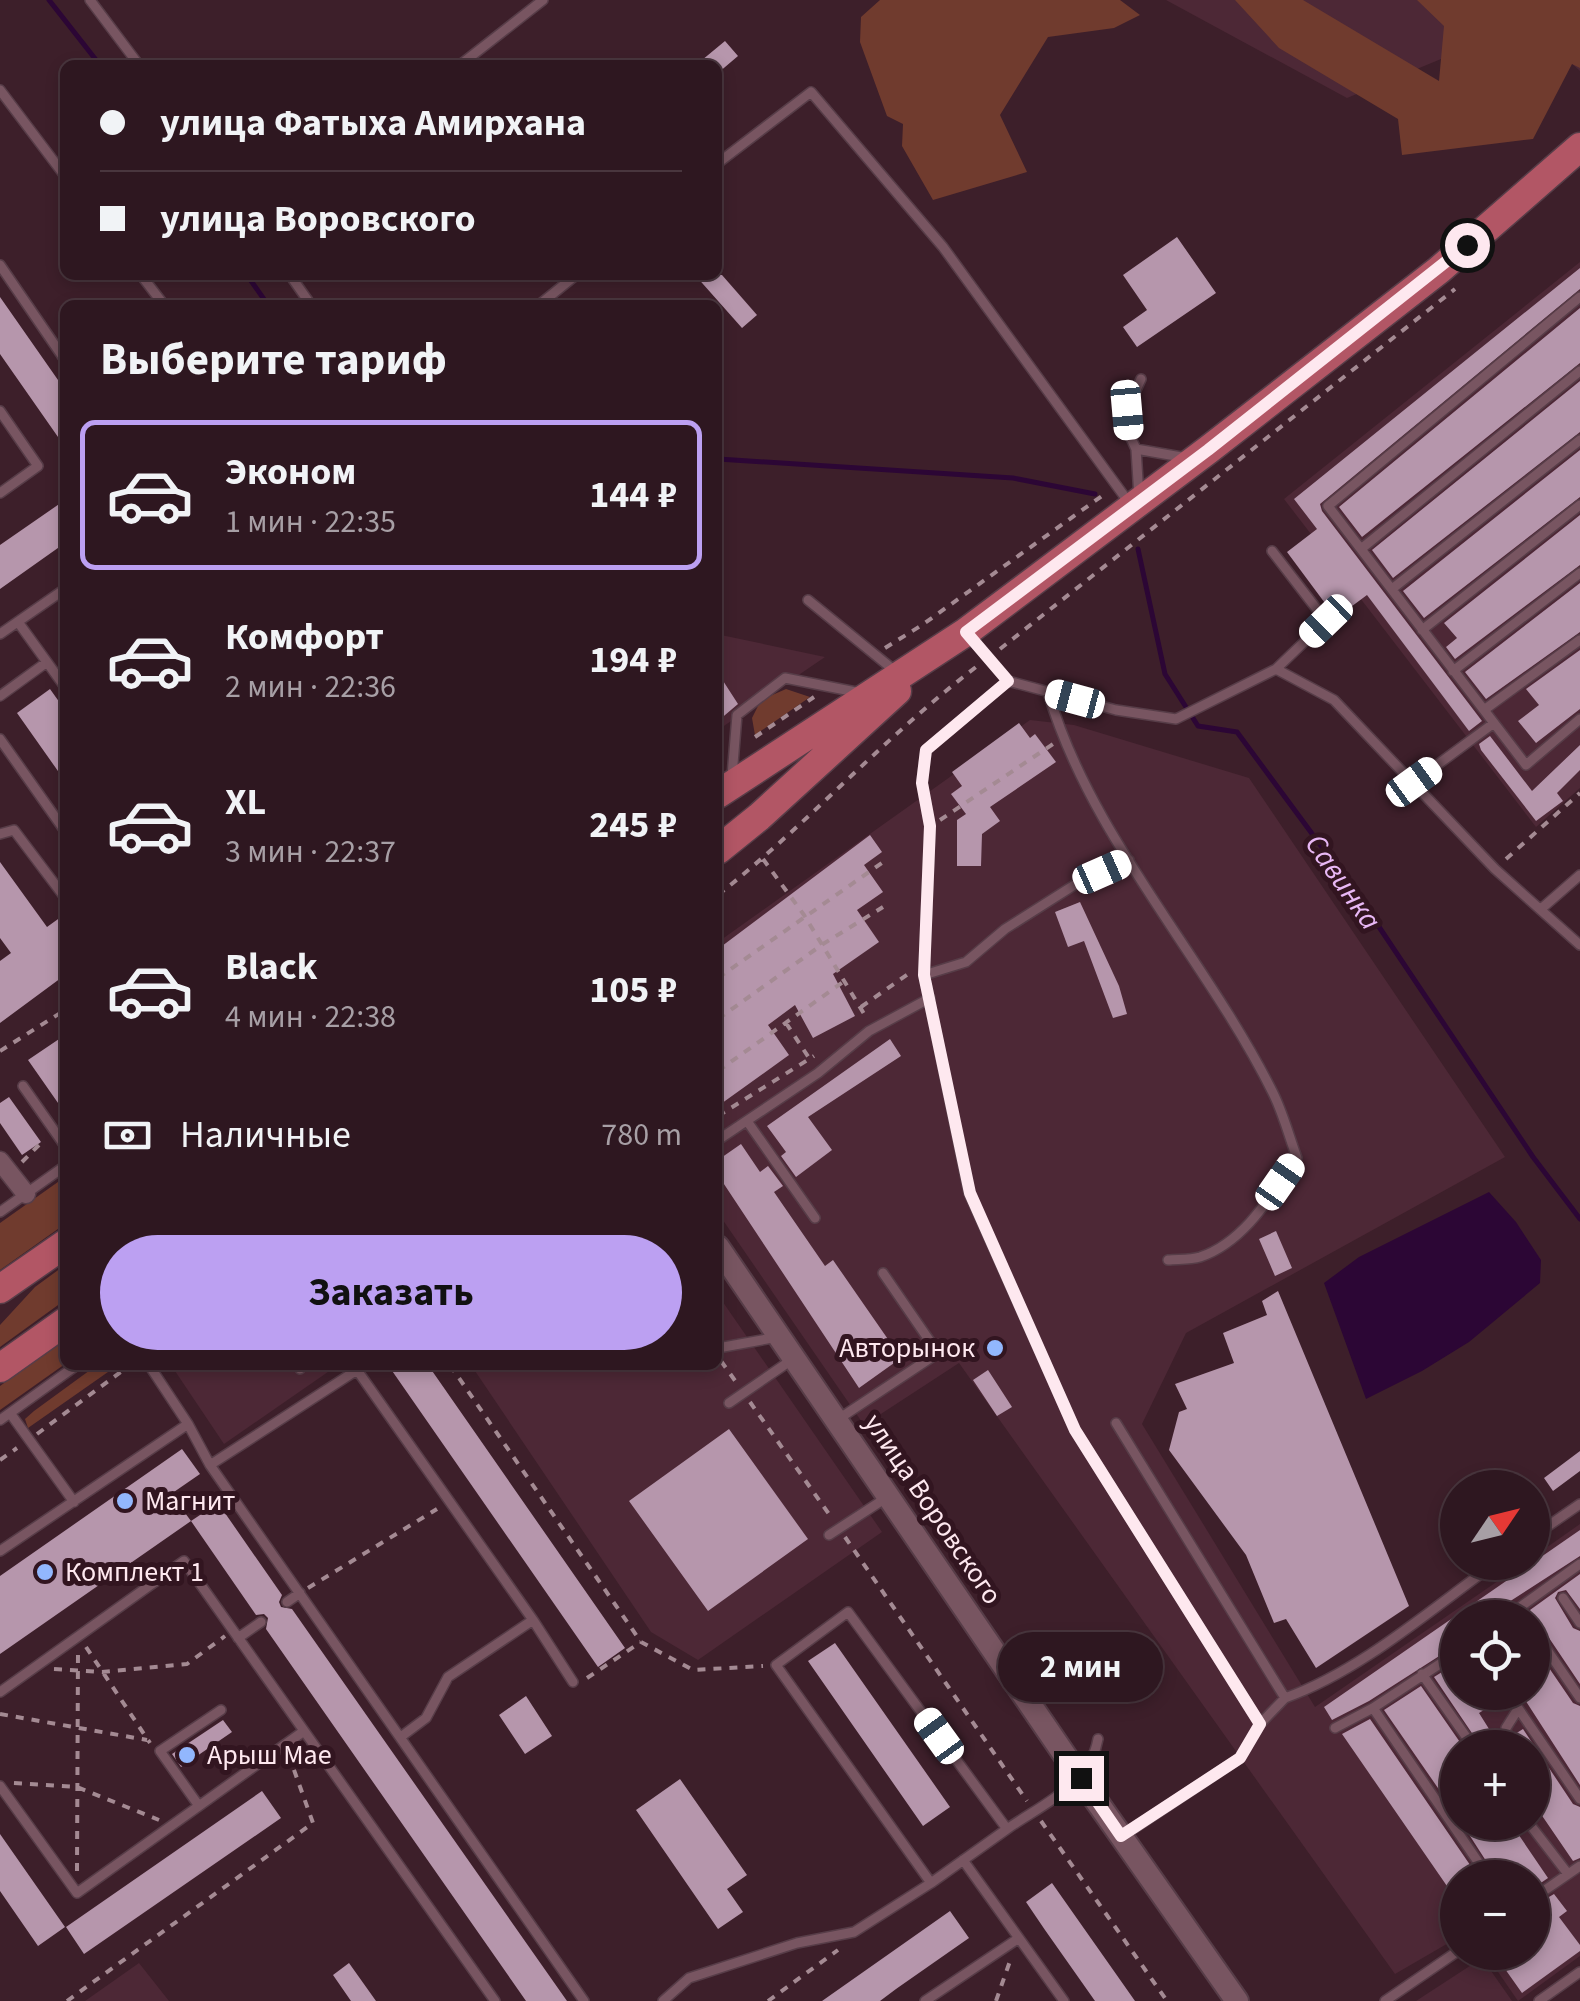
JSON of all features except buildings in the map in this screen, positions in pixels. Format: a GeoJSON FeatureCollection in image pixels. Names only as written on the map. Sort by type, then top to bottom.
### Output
{"type":"FeatureCollection","features":[{"type":"Feature","properties":{"kind":"main road"},"geometry":{"type":"LineString","coordinates":[[722,847],[966,632],[1136,503],[1447,280],[1580,147]]}},
{"type":"Feature","properties":{"kind":"main road"},"geometry":{"type":"LineString","coordinates":[[725,789],[943,650]]}},
{"type":"Feature","properties":{"kind":"main road"},"geometry":{"type":"LineString","coordinates":[[0,1289],[60,1247]]}},
{"type":"Feature","properties":{"kind":"main road"},"geometry":{"type":"LineString","coordinates":[[0,1368],[60,1326]]}},
{"type":"Feature","properties":{"kind":"street"},"geometry":{"type":"LineString","coordinates":[[3,1166],[26,1194]]}},
{"type":"Feature","properties":{"kind":"street","name":"улица Воровского"},"geometry":{"type":"LineString","coordinates":[[722,1253],[1237,2001]]}},
{"type":"Feature","properties":{"kind":"lane"},"geometry":{"type":"LineString","coordinates":[[90,0],[135,60]]}},
{"type":"Feature","properties":{"kind":"lane"},"geometry":{"type":"LineString","coordinates":[[466,60],[543,0]]}},
{"type":"Feature","properties":{"kind":"lane"},"geometry":{"type":"LineString","coordinates":[[0,90],[60,169]]}},
{"type":"Feature","properties":{"kind":"lane"},"geometry":{"type":"LineString","coordinates":[[722,159],[811,92],[944,246],[1136,503]]}},
{"type":"Feature","properties":{"kind":"lane"},"geometry":{"type":"LineString","coordinates":[[0,265],[60,353]]}},
{"type":"Feature","properties":{"kind":"lane"},"geometry":{"type":"LineString","coordinates":[[145,280],[160,300]]}},
{"type":"Feature","properties":{"kind":"lane"},"geometry":{"type":"LineString","coordinates":[[545,300],[570,280]]}},
{"type":"Feature","properties":{"kind":"lane"},"geometry":{"type":"LineString","coordinates":[[1580,297],[1328,506],[1526,766],[1580,718]]}},
{"type":"Feature","properties":{"kind":"lane"},"geometry":{"type":"LineString","coordinates":[[1361,549],[1580,371]]}},
{"type":"Feature","properties":{"kind":"lane"},"geometry":{"type":"LineString","coordinates":[[1136,503],[1136,449],[1127,410],[1141,379]]}},
{"type":"Feature","properties":{"kind":"lane"},"geometry":{"type":"LineString","coordinates":[[0,411],[38,466],[0,493]]}},
{"type":"Feature","properties":{"kind":"lane"},"geometry":{"type":"LineString","coordinates":[[1392,589],[1580,440]]}},
{"type":"Feature","properties":{"kind":"lane"},"geometry":{"type":"LineString","coordinates":[[1136,449],[1195,460]]}},
{"type":"Feature","properties":{"kind":"lane"},"geometry":{"type":"LineString","coordinates":[[1422,630],[1580,505]]}},
{"type":"Feature","properties":{"kind":"lane"},"geometry":{"type":"LineString","coordinates":[[966,632],[1008,681],[1116,710],[1176,719],[1276,669],[1326,621],[1272,551]]}},
{"type":"Feature","properties":{"kind":"lane"},"geometry":{"type":"LineString","coordinates":[[1454,670],[1580,573]]}},
{"type":"Feature","properties":{"kind":"lane"},"geometry":{"type":"LineString","coordinates":[[0,634],[60,593]]}},
{"type":"Feature","properties":{"kind":"lane"},"geometry":{"type":"LineString","coordinates":[[808,600],[901,675]]}},
{"type":"Feature","properties":{"kind":"lane"},"geometry":{"type":"LineString","coordinates":[[18,622],[60,680]]}},
{"type":"Feature","properties":{"kind":"lane"},"geometry":{"type":"LineString","coordinates":[[1484,710],[1580,640]]}},
{"type":"Feature","properties":{"kind":"lane"},"geometry":{"type":"LineString","coordinates":[[0,696],[47,662]]}},
{"type":"Feature","properties":{"kind":"lane"},"geometry":{"type":"LineString","coordinates":[[1276,669],[1334,700],[1495,868],[1580,945]]}},
{"type":"Feature","properties":{"kind":"lane"},"geometry":{"type":"LineString","coordinates":[[725,789],[737,716],[786,678],[869,694]]}},
{"type":"Feature","properties":{"kind":"lane"},"geometry":{"type":"LineString","coordinates":[[1008,681],[926,750],[922,783],[930,826],[924,975],[970,1193],[1075,1430],[1260,1724]]}},
{"type":"Feature","properties":{"kind":"lane"},"geometry":{"type":"LineString","coordinates":[[1048,692],[1055,718],[1104,820],[1210,984],[1273,1094],[1297,1158],[1264,1206],[1236,1236],[1200,1257],[1168,1260]]}},
{"type":"Feature","properties":{"kind":"lane"},"geometry":{"type":"LineString","coordinates":[[1414,782],[1494,723]]}},
{"type":"Feature","properties":{"kind":"lane"},"geometry":{"type":"LineString","coordinates":[[0,739],[60,823]]}},
{"type":"Feature","properties":{"kind":"lane"},"geometry":{"type":"LineString","coordinates":[[0,834],[14,830],[60,891]]}},
{"type":"Feature","properties":{"kind":"lane"},"geometry":{"type":"LineString","coordinates":[[924,975],[966,962],[1006,929],[1076,884],[1129,860]]}},
{"type":"Feature","properties":{"kind":"lane"},"geometry":{"type":"LineString","coordinates":[[1541,909],[1580,875]]}},
{"type":"Feature","properties":{"kind":"lane"},"geometry":{"type":"LineString","coordinates":[[722,1137],[818,1073],[870,1031],[930,998]]}},
{"type":"Feature","properties":{"kind":"lane"},"geometry":{"type":"LineString","coordinates":[[23,1086],[60,1139]]}},
{"type":"Feature","properties":{"kind":"lane"},"geometry":{"type":"LineString","coordinates":[[746,1121],[815,1218]]}},
{"type":"Feature","properties":{"kind":"lane"},"geometry":{"type":"LineString","coordinates":[[0,1212],[60,1170]]}},
{"type":"Feature","properties":{"kind":"lane"},"geometry":{"type":"LineString","coordinates":[[836,1420],[938,1353],[883,1273]]}},
{"type":"Feature","properties":{"kind":"lane"},"geometry":{"type":"LineString","coordinates":[[722,1347],[778,1337]]}},
{"type":"Feature","properties":{"kind":"lane"},"geometry":{"type":"LineString","coordinates":[[730,1404],[793,1359]]}},
{"type":"Feature","properties":{"kind":"lane"},"geometry":{"type":"LineString","coordinates":[[0,1420],[71,1370]]}},
{"type":"Feature","properties":{"kind":"lane"},"geometry":{"type":"LineString","coordinates":[[152,1370],[210,1465],[584,2001]]}},
{"type":"Feature","properties":{"kind":"lane"},"geometry":{"type":"LineString","coordinates":[[210,1465],[357,1370],[573,1682]]}},
{"type":"Feature","properties":{"kind":"lane"},"geometry":{"type":"LineString","coordinates":[[10,1413],[74,1502]]}},
{"type":"Feature","properties":{"kind":"lane"},"geometry":{"type":"LineString","coordinates":[[1116,1423],[1285,1698]]}},
{"type":"Feature","properties":{"kind":"lane"},"geometry":{"type":"LineString","coordinates":[[0,1551],[188,1424]]}},
{"type":"Feature","properties":{"kind":"lane"},"geometry":{"type":"LineString","coordinates":[[828,1536],[889,1496]]}},
{"type":"Feature","properties":{"kind":"lane"},"geometry":{"type":"LineString","coordinates":[[1550,1525],[1580,1504]]}},
{"type":"Feature","properties":{"kind":"lane"},"geometry":{"type":"LineString","coordinates":[[0,1692],[184,1562],[495,2001]]}},
{"type":"Feature","properties":{"kind":"lane"},"geometry":{"type":"LineString","coordinates":[[1529,1600],[1580,1564]]}},
{"type":"Feature","properties":{"kind":"lane"},"geometry":{"type":"LineString","coordinates":[[1121,1836],[1240,1758],[1260,1724],[1285,1698],[1314,1688],[1350,1666],[1472,1580]]}},
{"type":"Feature","properties":{"kind":"lane"},"geometry":{"type":"LineString","coordinates":[[287,1602],[300,1593]]}},
{"type":"Feature","properties":{"kind":"lane"},"geometry":{"type":"LineString","coordinates":[[1563,1598],[1580,1623]]}},
{"type":"Feature","properties":{"kind":"lane"},"geometry":{"type":"LineString","coordinates":[[931,1883],[776,1665],[848,1612],[1007,1829]]}},
{"type":"Feature","properties":{"kind":"lane"},"geometry":{"type":"LineString","coordinates":[[402,1736],[426,1718],[448,1677],[532,1620]]}},
{"type":"Feature","properties":{"kind":"lane"},"geometry":{"type":"LineString","coordinates":[[235,1634],[261,1622]]}},
{"type":"Feature","properties":{"kind":"lane"},"geometry":{"type":"LineString","coordinates":[[1550,1654],[1580,1698]]}},
{"type":"Feature","properties":{"kind":"lane"},"geometry":{"type":"LineString","coordinates":[[1335,1728],[1440,1663]]}},
{"type":"Feature","properties":{"kind":"lane"},"geometry":{"type":"LineString","coordinates":[[1422,1674],[1461,1730]]}},
{"type":"Feature","properties":{"kind":"lane"},"geometry":{"type":"LineString","coordinates":[[1372,1708],[1477,1860]]}},
{"type":"Feature","properties":{"kind":"lane"},"geometry":{"type":"LineString","coordinates":[[199,1806],[160,1750],[222,1710]]}},
{"type":"Feature","properties":{"kind":"lane"},"geometry":{"type":"LineString","coordinates":[[1519,1710],[1580,1798]]}},
{"type":"Feature","properties":{"kind":"lane"},"geometry":{"type":"LineString","coordinates":[[0,1784],[76,1893],[304,1731]]}},
{"type":"Feature","properties":{"kind":"lane"},"geometry":{"type":"LineString","coordinates":[[662,2001],[689,1978],[797,1944],[854,1932],[1081,1778],[1094,1758],[1098,1739]]}},
{"type":"Feature","properties":{"kind":"lane"},"geometry":{"type":"LineString","coordinates":[[1542,1840],[1568,1874]]}},
{"type":"Feature","properties":{"kind":"lane"},"geometry":{"type":"LineString","coordinates":[[963,1860],[1064,2001]]}},
{"type":"Feature","properties":{"kind":"lane"},"geometry":{"type":"LineString","coordinates":[[1550,1886],[1580,1866]]}},
{"type":"Feature","properties":{"kind":"lane"},"geometry":{"type":"LineString","coordinates":[[925,2001],[1019,1938]]}},
{"type":"Feature","properties":{"kind":"lane"},"geometry":{"type":"LineString","coordinates":[[1384,2001],[1440,1963]]}},
{"type":"Feature","properties":{"kind":"lane"},"geometry":{"type":"LineString","coordinates":[[1539,2001],[1580,1972]]}},
{"type":"Feature","properties":{"kind":"path"},"geometry":{"type":"LineString","coordinates":[[722,892],[988,658],[1447,280]]}},
{"type":"Feature","properties":{"kind":"path"},"geometry":{"type":"LineString","coordinates":[[755,737],[818,694]]}},
{"type":"Feature","properties":{"kind":"path"},"geometry":{"type":"LineString","coordinates":[[930,826],[1066,737]]}},
{"type":"Feature","properties":{"kind":"path"},"geometry":{"type":"LineString","coordinates":[[1495,868],[1580,793]]}},
{"type":"Feature","properties":{"kind":"path"},"geometry":{"type":"LineString","coordinates":[[763,859],[823,944],[861,1007],[870,1031]]}},
{"type":"Feature","properties":{"kind":"path"},"geometry":{"type":"LineString","coordinates":[[722,975],[886,860]]}},
{"type":"Feature","properties":{"kind":"path"},"geometry":{"type":"LineString","coordinates":[[722,1016],[823,944],[883,907]]}},
{"type":"Feature","properties":{"kind":"path"},"geometry":{"type":"LineString","coordinates":[[861,1007],[924,963]]}},
{"type":"Feature","properties":{"kind":"path"},"geometry":{"type":"LineString","coordinates":[[722,1068],[843,982]]}},
{"type":"Feature","properties":{"kind":"path"},"geometry":{"type":"LineString","coordinates":[[0,1051],[60,1013]]}},
{"type":"Feature","properties":{"kind":"path"},"geometry":{"type":"LineString","coordinates":[[786,1023],[818,1073]]}},
{"type":"Feature","properties":{"kind":"path"},"geometry":{"type":"LineString","coordinates":[[722,1114],[824,1049]]}},
{"type":"Feature","properties":{"kind":"path"},"geometry":{"type":"LineString","coordinates":[[3,1166],[21,1163],[54,1130]]}},
{"type":"Feature","properties":{"kind":"path"},"geometry":{"type":"LineString","coordinates":[[722,1362],[1168,2001]]}},
{"type":"Feature","properties":{"kind":"path"},"geometry":{"type":"LineString","coordinates":[[0,1460],[123,1370]]}},
{"type":"Feature","properties":{"kind":"path"},"geometry":{"type":"LineString","coordinates":[[453,1370],[641,1642],[693,1670],[776,1665]]}},
{"type":"Feature","properties":{"kind":"path"},"geometry":{"type":"LineString","coordinates":[[300,1593],[449,1502]]}},
{"type":"Feature","properties":{"kind":"path"},"geometry":{"type":"LineString","coordinates":[[34,1667],[102,1672],[187,1664],[235,1634]]}},
{"type":"Feature","properties":{"kind":"path"},"geometry":{"type":"LineString","coordinates":[[76,1893],[78,1636]]}},
{"type":"Feature","properties":{"kind":"path"},"geometry":{"type":"LineString","coordinates":[[78,1636],[157,1754]]}},
{"type":"Feature","properties":{"kind":"path"},"geometry":{"type":"LineString","coordinates":[[573,1682],[585,1680],[641,1642]]}},
{"type":"Feature","properties":{"kind":"path"},"geometry":{"type":"LineString","coordinates":[[0,1714],[148,1740]]}},
{"type":"Feature","properties":{"kind":"path"},"geometry":{"type":"LineString","coordinates":[[67,2001],[313,1823],[285,1745]]}},
{"type":"Feature","properties":{"kind":"path"},"geometry":{"type":"LineString","coordinates":[[0,1784],[78,1788],[172,1825]]}},
{"type":"Feature","properties":{"kind":"path"},"geometry":{"type":"LineString","coordinates":[[996,2001],[1019,1938]]}},
{"type":"Feature","properties":{"kind":"shaded area"},"geometry":{"type":"Polygon","coordinates":[[[880,0],[1120,0],[1140,15],[1114,28],[1048,37],[1000,115],[1027,172],[933,200],[902,146],[903,124],[887,116],[860,42],[861,17],[880,0]]]}},
{"type":"Feature","properties":{"kind":"shaded area"},"geometry":{"type":"Polygon","coordinates":[[[1166,0],[1580,0],[1580,71],[1528,23],[1347,98],[1166,0]]]}},
{"type":"Feature","properties":{"kind":"shaded area"},"geometry":{"type":"Polygon","coordinates":[[[1235,0],[1303,0],[1439,81],[1444,26],[1417,0],[1580,0],[1580,68],[1572,64],[1533,139],[1402,155],[1398,119],[1279,48],[1235,0]]]}},
{"type":"Feature","properties":{"kind":"shaded area"},"geometry":{"type":"Polygon","coordinates":[[[1580,262],[1580,788],[1536,827],[1284,499],[1580,262]]]}},
{"type":"Feature","properties":{"kind":"shaded area"},"geometry":{"type":"Polygon","coordinates":[[[722,635],[825,657],[722,727],[722,635]]]}},
{"type":"Feature","properties":{"kind":"shaded area"},"geometry":{"type":"Polygon","coordinates":[[[786,689],[810,697],[755,735],[752,718],[761,700],[786,689]]]}},
{"type":"Feature","properties":{"kind":"shaded area","name":"Авторынок"},"geometry":{"type":"Polygon","coordinates":[[[1030,720],[1074,725],[1249,778],[1505,1157],[1186,1333],[1142,1424],[1315,1707],[1440,1621],[1440,1710],[1550,1710],[1550,1600],[1470,1600],[1499,1580],[1550,1580],[1550,1545],[1580,1524],[1580,1956],[1518,2001],[1497,1970],[1550,1970],[1550,1860],[1440,1860],[1440,1948],[1395,1974],[959,1363],[864,1425],[722,1219],[722,939],[1030,720]]]}},
{"type":"Feature","properties":{"kind":"shaded area"},"geometry":{"type":"Polygon","coordinates":[[[60,1181],[60,1228],[0,1270],[0,1223],[60,1181]]]}},
{"type":"Feature","properties":{"kind":"shaded area"},"geometry":{"type":"Polygon","coordinates":[[[1489,1192],[1516,1222],[1541,1260],[1540,1283],[1469,1342],[1366,1399],[1324,1283],[1359,1257],[1489,1192]]]}},
{"type":"Feature","properties":{"kind":"shaded area"},"geometry":{"type":"Polygon","coordinates":[[[60,1269],[60,1304],[0,1347],[0,1325],[35,1287],[60,1269]]]}},
{"type":"Feature","properties":{"kind":"shaded area"},"geometry":{"type":"Polygon","coordinates":[[[722,1301],[882,1532],[698,1660],[651,1632],[474,1370],[722,1370],[722,1301]]]}},
{"type":"Feature","properties":{"kind":"shaded area"},"geometry":{"type":"Polygon","coordinates":[[[60,1343],[60,1368],[0,1410],[0,1386],[60,1343]]]}},
{"type":"Feature","properties":{"kind":"shaded area"},"geometry":{"type":"Polygon","coordinates":[[[90,1370],[111,1370],[28,1428],[25,1419],[90,1370]]]}},
{"type":"Feature","properties":{"kind":"shaded area"},"geometry":{"type":"Polygon","coordinates":[[[174,1370],[331,1370],[224,1444],[174,1370]]]}},
{"type":"Feature","properties":{"kind":"shaded area"},"geometry":{"type":"Polygon","coordinates":[[[139,1963],[169,2001],[85,2001],[139,1963]]]}},
{"type":"Feature","properties":{"kind":"shaded area"},"geometry":{"type":"Polygon","coordinates":[[[1464,1970],[1490,1970],[1512,2001],[1416,2001],[1464,1970]]]}},
{"type":"Feature","properties":{"kind":"waterway","name":"Савинка"},"geometry":{"type":"LineString","coordinates":[[49,0],[96,60]]}},
{"type":"Feature","properties":{"kind":"waterway","name":"Савинка"},"geometry":{"type":"LineString","coordinates":[[250,280],[264,300]]}},
{"type":"Feature","properties":{"kind":"waterway","name":"Савинка"},"geometry":{"type":"LineString","coordinates":[[722,459],[1013,478],[1095,494]]}},
{"type":"Feature","properties":{"kind":"waterway","name":"Савинка"},"geometry":{"type":"LineString","coordinates":[[1138,549],[1165,674],[1198,726],[1237,732],[1361,900],[1533,1157],[1580,1219]]}},
{"type":"Feature","properties":{"kind":"place","name":"Авторынок"},"geometry":{"type":"Point","coordinates":[995,1348]}},
{"type":"Feature","properties":{"kind":"place","name":"Магнит"},"geometry":{"type":"Point","coordinates":[125,1501]}},
{"type":"Feature","properties":{"kind":"place","name":"Комплект 1"},"geometry":{"type":"Point","coordinates":[45,1572]}},
{"type":"Feature","properties":{"kind":"place","name":"Арыш Мае"},"geometry":{"type":"Point","coordinates":[187,1755]}},
{"type":"Feature","properties":{"kind":"route"},"geometry":{"type":"LineString","coordinates":[[1081,1778],[1121,1836],[1240,1758],[1260,1724],[1075,1430],[970,1193],[924,975],[930,826],[922,783],[926,750],[1008,681],[966,632],[1208,450],[1467,245]]}}]}
